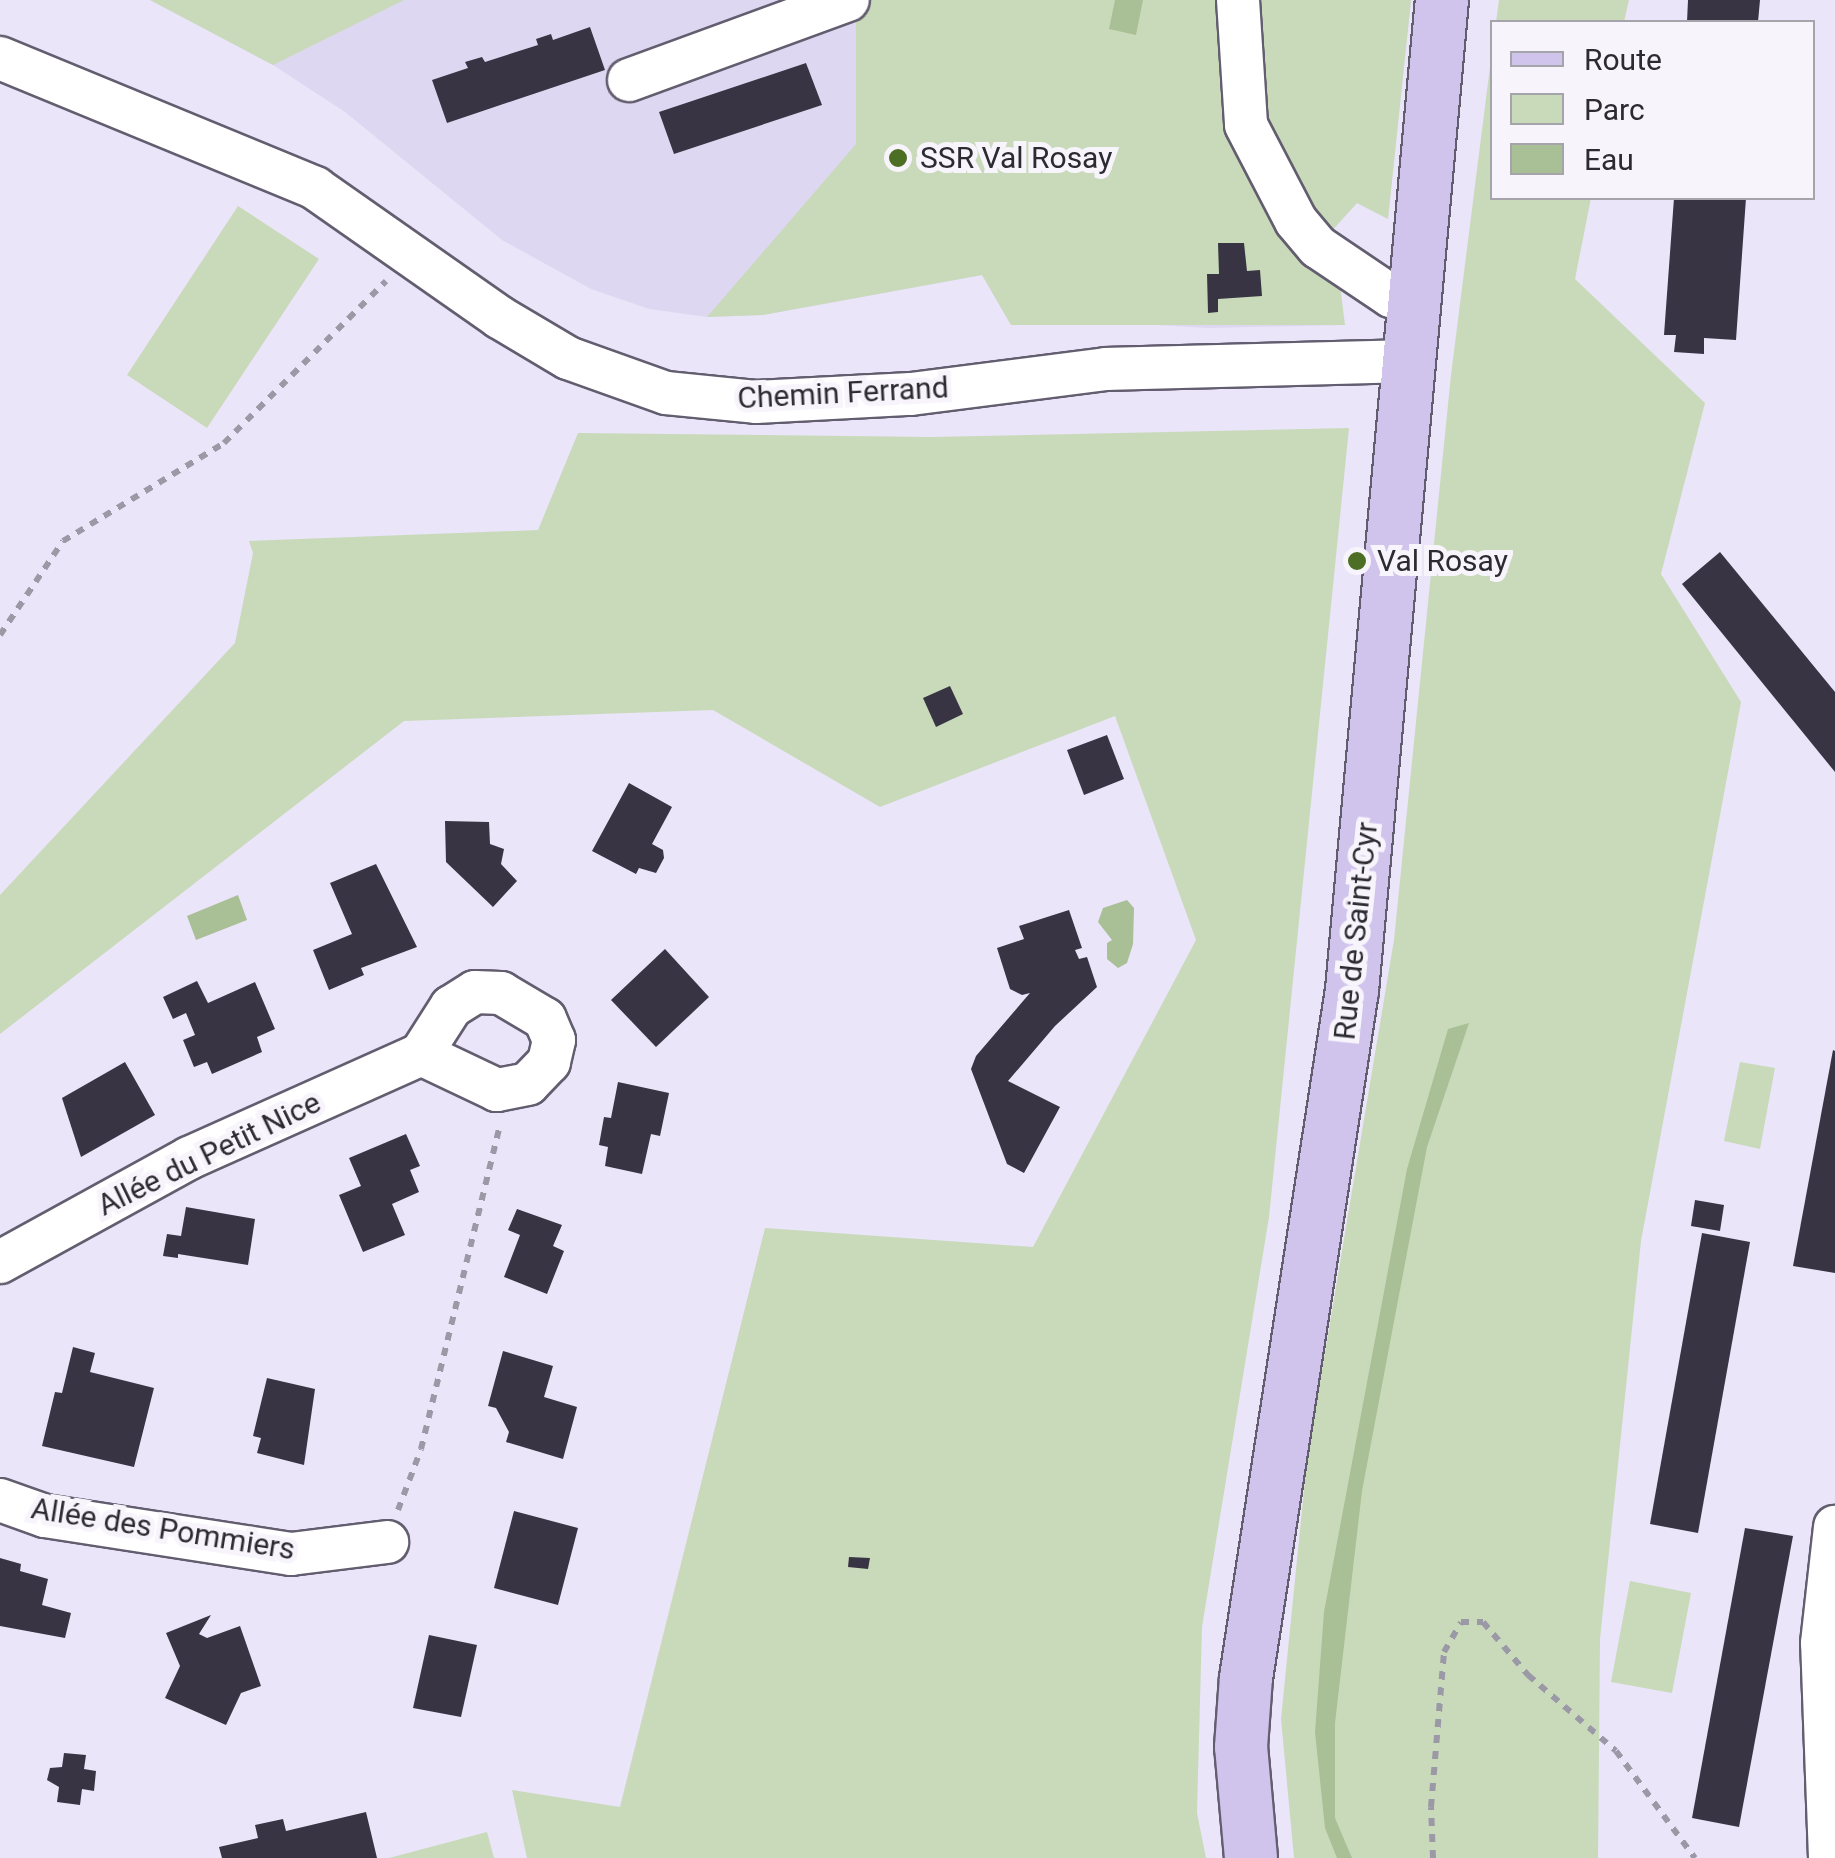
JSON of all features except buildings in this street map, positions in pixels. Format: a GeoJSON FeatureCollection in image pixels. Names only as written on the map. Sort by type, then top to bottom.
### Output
{"type":"FeatureCollection","features":[{"type":"Feature","properties":{"kind":"main road","name":"Rue de Saint-Cyr"},"geometry":{"type":"LineString","coordinates":[[1251,1858],[1242,1747],[1246,1678],[1352,990],[1442,0]]}},
{"type":"Feature","properties":{"kind":"street"},"geometry":{"type":"LineString","coordinates":[[628,80],[848,0]]}},
{"type":"Feature","properties":{"kind":"street"},"geometry":{"type":"LineString","coordinates":[[1238,0],[1246,125],[1296,221],[1318,246],[1391,296],[1413,298]]}},
{"type":"Feature","properties":{"kind":"street","name":"Chemin Ferrand"},"geometry":{"type":"LineString","coordinates":[[0,58],[315,188],[568,358],[666,393],[756,402],[910,394],[1106,369],[1409,361]]}},
{"type":"Feature","properties":{"kind":"street"},"geometry":{"type":"LineString","coordinates":[[476,992],[501,992],[545,1019],[554,1040],[549,1062],[528,1084],[497,1090],[420,1054],[451,1008],[476,992]]}},
{"type":"Feature","properties":{"kind":"street","name":"Allée du Petit Nice"},"geometry":{"type":"LineString","coordinates":[[0,1262],[190,1158],[420,1054]]}},
{"type":"Feature","properties":{"kind":"street","name":"Allée des Pommiers"},"geometry":{"type":"LineString","coordinates":[[0,1500],[45,1516],[291,1554],[387,1542]]}},
{"type":"Feature","properties":{"kind":"street"},"geometry":{"type":"LineString","coordinates":[[1830,1858],[1822,1644],[1835,1527]]}},
{"type":"Feature","properties":{"kind":"path"},"geometry":{"type":"LineString","coordinates":[[0,634],[63,541],[224,443],[411,255]]}},
{"type":"Feature","properties":{"kind":"path"},"geometry":{"type":"LineString","coordinates":[[387,1542],[426,1430],[500,1125],[497,1090]]}},
{"type":"Feature","properties":{"kind":"path"},"geometry":{"type":"LineString","coordinates":[[1433,1858],[1432,1807],[1444,1652],[1461,1622],[1483,1622],[1528,1675],[1616,1751],[1695,1858]]}},
{"type":"Feature","properties":{"kind":"shaded area","name":"SSR Val Rosay"},"geometry":{"type":"Polygon","coordinates":[[[150,0],[1411,0],[1388,219],[1357,203],[1318,246],[1345,325],[1208,328],[1104,322],[1011,325],[982,275],[763,315],[707,317],[649,309],[591,289],[502,240],[345,112],[273,65],[150,0]]]}},
{"type":"Feature","properties":{"kind":"green space"},"geometry":{"type":"Polygon","coordinates":[[[150,0],[404,0],[273,65],[150,0]]]}},
{"type":"Feature","properties":{"kind":"green space"},"geometry":{"type":"Polygon","coordinates":[[[856,0],[1411,0],[1388,219],[1357,203],[1318,246],[1340,285],[1345,325],[1011,325],[982,275],[763,315],[707,317],[856,144],[856,0]]]}},
{"type":"Feature","properties":{"kind":"green space"},"geometry":{"type":"Polygon","coordinates":[[[1499,0],[1629,0],[1624,20],[1496,20],[1499,0]]]}},
{"type":"Feature","properties":{"kind":"green space"},"geometry":{"type":"Polygon","coordinates":[[[1490,67],[1490,200],[1591,200],[1575,279],[1705,403],[1661,574],[1741,702],[1641,1241],[1600,1639],[1598,1858],[1294,1858],[1281,1719],[1307,1460],[1394,940],[1451,375],[1490,67]]]}},
{"type":"Feature","properties":{"kind":"green space"},"geometry":{"type":"Polygon","coordinates":[[[238,206],[319,259],[207,428],[127,375],[238,206]]]}},
{"type":"Feature","properties":{"kind":"green space"},"geometry":{"type":"Polygon","coordinates":[[[1349,428],[1269,1217],[1202,1627],[1197,1813],[1206,1858],[527,1858],[512,1790],[620,1807],[765,1228],[1033,1247],[1196,940],[1115,716],[880,807],[713,710],[404,721],[0,1034],[0,895],[235,643],[253,553],[249,541],[538,530],[578,433],[931,437],[1349,428]]]}},
{"type":"Feature","properties":{"kind":"green space"},"geometry":{"type":"Polygon","coordinates":[[[1740,1062],[1775,1068],[1760,1149],[1724,1141],[1740,1062]]]}},
{"type":"Feature","properties":{"kind":"green space"},"geometry":{"type":"Polygon","coordinates":[[[1630,1581],[1691,1593],[1672,1693],[1611,1682],[1630,1581]]]}},
{"type":"Feature","properties":{"kind":"green space"},"geometry":{"type":"Polygon","coordinates":[[[487,1832],[494,1858],[389,1858],[487,1832]]]}},
{"type":"Feature","properties":{"kind":"water"},"geometry":{"type":"Polygon","coordinates":[[[1115,0],[1143,0],[1136,35],[1109,29],[1115,0]]]}},
{"type":"Feature","properties":{"kind":"water"},"geometry":{"type":"Polygon","coordinates":[[[238,895],[247,920],[196,940],[187,916],[238,895]]]}},
{"type":"Feature","properties":{"kind":"water"},"geometry":{"type":"Polygon","coordinates":[[[1127,900],[1134,908],[1133,944],[1127,963],[1118,968],[1107,959],[1107,943],[1112,940],[1098,922],[1103,908],[1127,900]]]}},
{"type":"Feature","properties":{"kind":"water"},"geometry":{"type":"Polygon","coordinates":[[[1469,1023],[1427,1147],[1362,1491],[1335,1723],[1335,1818],[1352,1858],[1337,1858],[1325,1828],[1315,1732],[1324,1612],[1407,1169],[1448,1029],[1469,1023]]]}},
{"type":"Feature","properties":{"kind":"place","name":"SSR Val Rosay"},"geometry":{"type":"Point","coordinates":[898,158]}},
{"type":"Feature","properties":{"kind":"place","name":"Val Rosay"},"geometry":{"type":"Point","coordinates":[1357,561]}}]}
